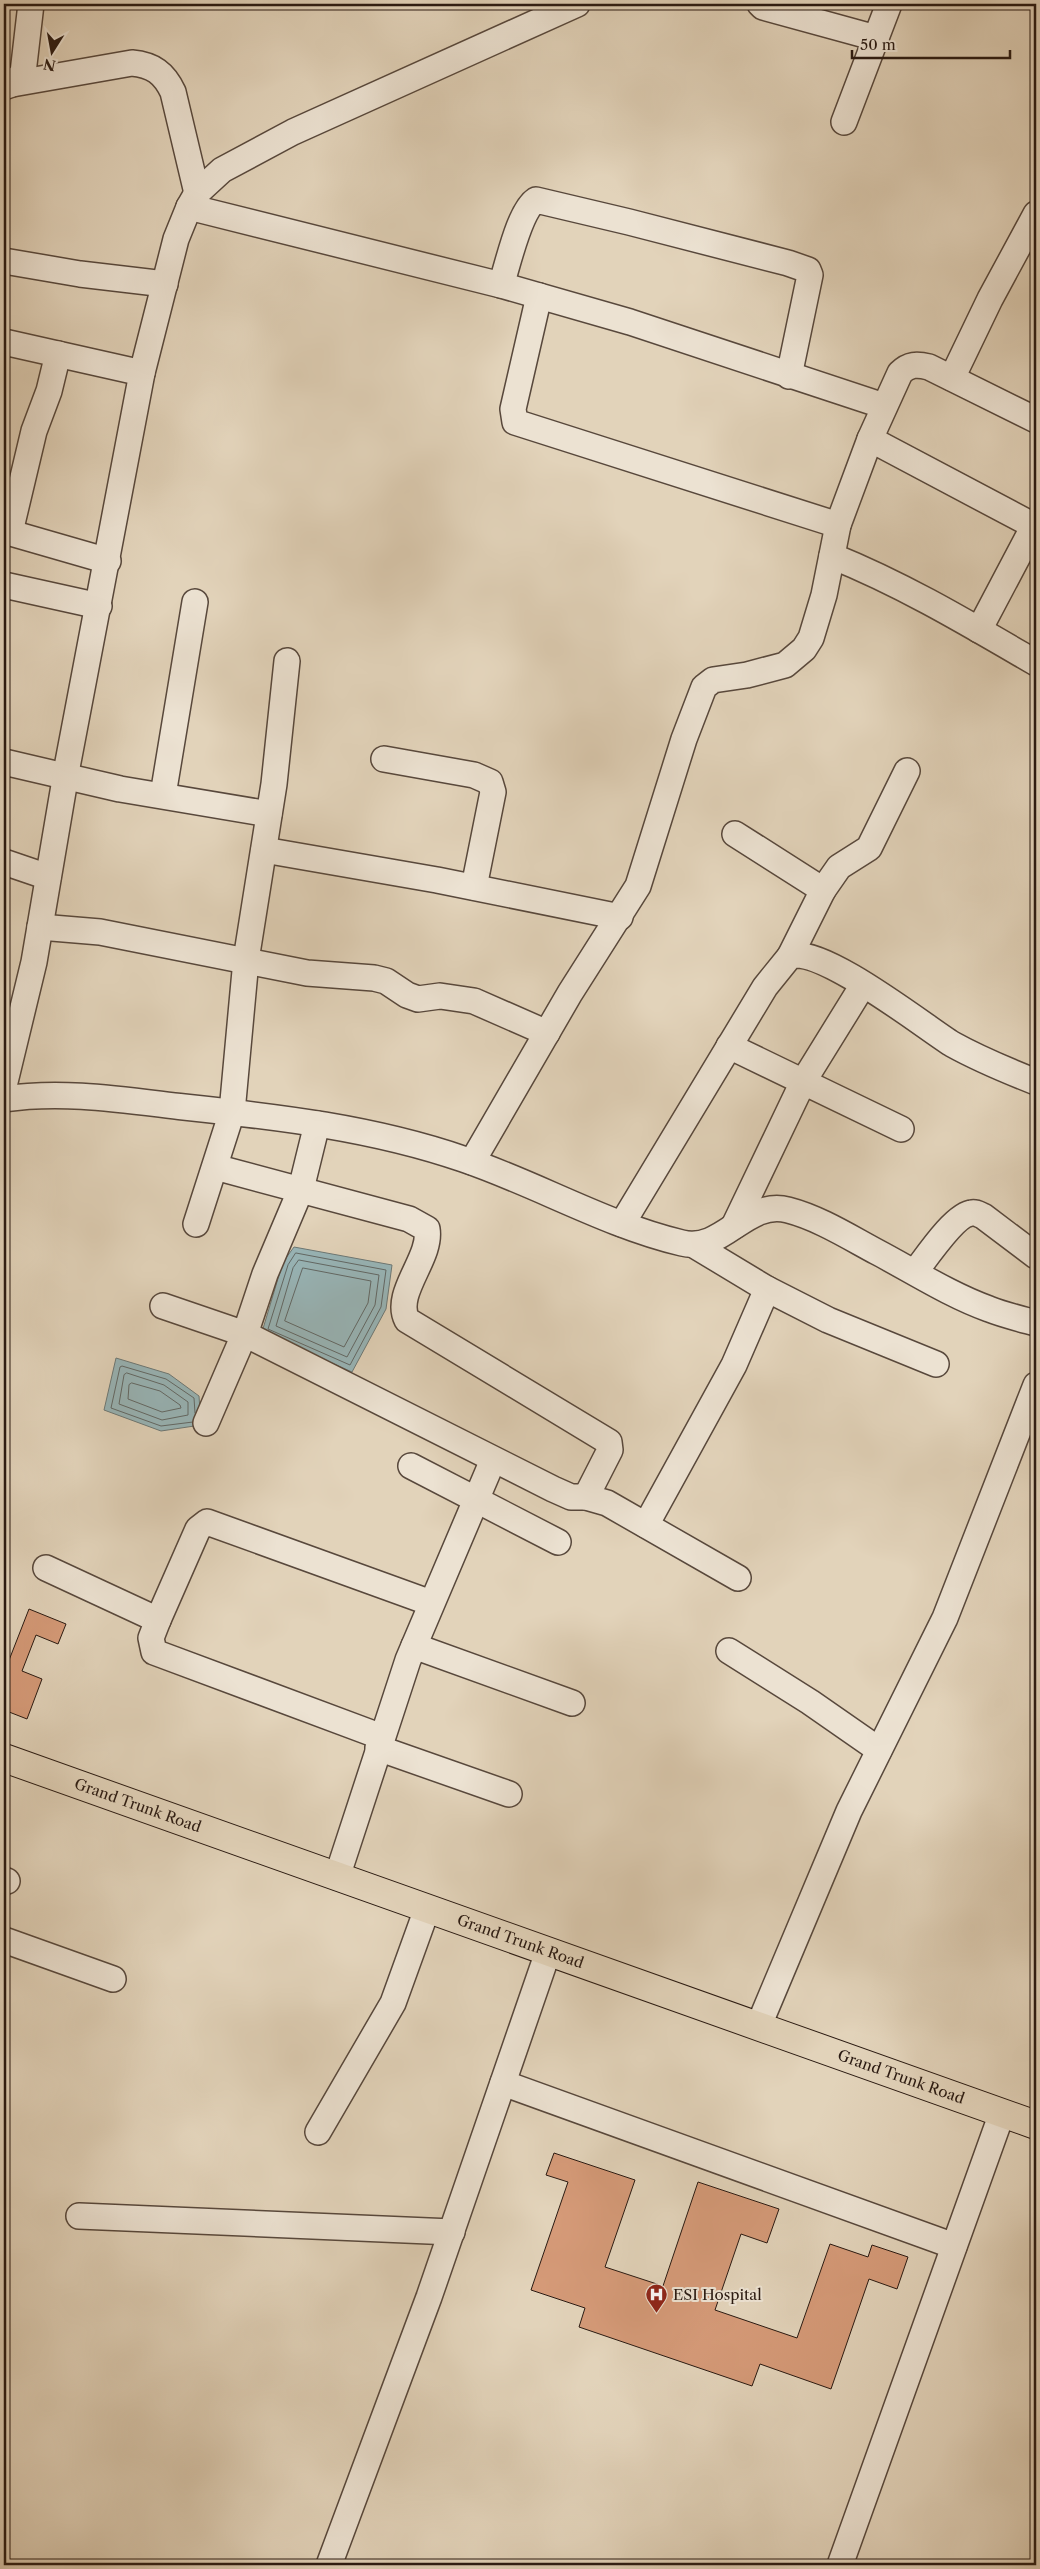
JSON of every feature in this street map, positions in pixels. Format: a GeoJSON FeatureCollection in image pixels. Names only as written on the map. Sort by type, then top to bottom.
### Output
{"type":"FeatureCollection","features":[{"type":"Feature","properties":{"kind":"main road","name":"Grand Trunk Road"},"geometry":{"type":"LineString","coordinates":[[4,1758],[1036,2125]]}},
{"type":"Feature","properties":{"kind":"street"},"geometry":{"type":"LineString","coordinates":[[8,86],[23,73],[30,4]]}},
{"type":"Feature","properties":{"kind":"street"},"geometry":{"type":"LineString","coordinates":[[4,1086],[34,962],[65,777],[108,561],[142,373],[176,239],[193,200],[222,170],[293,132],[577,4]]}},
{"type":"Feature","properties":{"kind":"street"},"geometry":{"type":"LineString","coordinates":[[760,4],[763,7],[876,38]]}},
{"type":"Feature","properties":{"kind":"street"},"geometry":{"type":"LineString","coordinates":[[844,122],[889,4]]}},
{"type":"Feature","properties":{"kind":"street"},"geometry":{"type":"LineString","coordinates":[[8,86],[132,63],[146,64],[159,71],[168,81],[173,92],[193,200]]}},
{"type":"Feature","properties":{"kind":"street"},"geometry":{"type":"LineString","coordinates":[[193,200],[630,322],[884,406]]}},
{"type":"Feature","properties":{"kind":"street"},"geometry":{"type":"LineString","coordinates":[[501,285],[524,216],[531,204],[536,200],[788,263],[808,270],[810,274],[789,376]]}},
{"type":"Feature","properties":{"kind":"street"},"geometry":{"type":"LineString","coordinates":[[952,378],[990,299],[1036,214]]}},
{"type":"Feature","properties":{"kind":"street"},"geometry":{"type":"LineString","coordinates":[[4,261],[80,274],[165,284]]}},
{"type":"Feature","properties":{"kind":"street"},"geometry":{"type":"LineString","coordinates":[[539,296],[513,409],[515,422],[838,525]]}},
{"type":"Feature","properties":{"kind":"street"},"geometry":{"type":"LineString","coordinates":[[4,342],[142,373]]}},
{"type":"Feature","properties":{"kind":"street"},"geometry":{"type":"LineString","coordinates":[[58,354],[49,391],[34,431],[7,532],[108,561]]}},
{"type":"Feature","properties":{"kind":"street"},"geometry":{"type":"LineString","coordinates":[[472,1162],[547,1033],[638,886],[684,739],[704,687],[713,680],[747,675],[784,665],[804,649],[817,622],[838,525],[870,439],[900,373],[906,367],[919,365],[929,367],[1036,420]]}},
{"type":"Feature","properties":{"kind":"street"},"geometry":{"type":"LineString","coordinates":[[870,439],[1036,525],[979,630]]}},
{"type":"Feature","properties":{"kind":"street"},"geometry":{"type":"LineString","coordinates":[[832,556],[892,581],[1036,663]]}},
{"type":"Feature","properties":{"kind":"street"},"geometry":{"type":"LineString","coordinates":[[4,585],[99,606]]}},
{"type":"Feature","properties":{"kind":"street"},"geometry":{"type":"LineString","coordinates":[[163,795],[195,602]]}},
{"type":"Feature","properties":{"kind":"street"},"geometry":{"type":"LineString","coordinates":[[196,1224],[232,1112],[246,960],[269,814],[287,661]]}},
{"type":"Feature","properties":{"kind":"street"},"geometry":{"type":"LineString","coordinates":[[384,759],[474,775],[490,782],[493,792],[474,887]]}},
{"type":"Feature","properties":{"kind":"street"},"geometry":{"type":"LineString","coordinates":[[4,762],[120,789],[269,814]]}},
{"type":"Feature","properties":{"kind":"street"},"geometry":{"type":"LineString","coordinates":[[622,1224],[773,974],[790,956],[823,890],[839,867],[869,848],[907,772]]}},
{"type":"Feature","properties":{"kind":"street"},"geometry":{"type":"LineString","coordinates":[[734,834],[823,890]]}},
{"type":"Feature","properties":{"kind":"street"},"geometry":{"type":"LineString","coordinates":[[264,850],[474,887],[620,917]]}},
{"type":"Feature","properties":{"kind":"street"},"geometry":{"type":"LineString","coordinates":[[4,862],[48,877]]}},
{"type":"Feature","properties":{"kind":"street"},"geometry":{"type":"LineString","coordinates":[[40,926],[100,932],[307,973],[374,978],[386,981],[407,995],[418,999],[440,996],[474,1001],[547,1033]]}},
{"type":"Feature","properties":{"kind":"street"},"geometry":{"type":"LineString","coordinates":[[790,956],[803,955],[863,985],[893,1002],[951,1043],[986,1061],[1036,1082]]}},
{"type":"Feature","properties":{"kind":"street"},"geometry":{"type":"LineString","coordinates":[[734,1226],[802,1082],[863,985]]}},
{"type":"Feature","properties":{"kind":"street"},"geometry":{"type":"LineString","coordinates":[[728,1046],[901,1129]]}},
{"type":"Feature","properties":{"kind":"street"},"geometry":{"type":"LineString","coordinates":[[4,1099],[35,1094],[106,1098],[232,1112],[377,1133],[472,1162],[622,1224],[684,1244],[702,1244],[716,1238],[763,1210],[787,1210],[846,1236],[988,1308],[1036,1323]]}},
{"type":"Feature","properties":{"kind":"street"},"geometry":{"type":"LineString","coordinates":[[206,1423],[245,1334],[265,1274],[301,1189],[317,1124]]}},
{"type":"Feature","properties":{"kind":"street"},"geometry":{"type":"LineString","coordinates":[[214,1167],[409,1219],[428,1229],[427,1246],[404,1300],[404,1314],[408,1320],[609,1442],[610,1450],[586,1497]]}},
{"type":"Feature","properties":{"kind":"street"},"geometry":{"type":"LineString","coordinates":[[915,1272],[954,1223],[962,1216],[973,1212],[983,1216],[1036,1256]]}},
{"type":"Feature","properties":{"kind":"street"},"geometry":{"type":"LineString","coordinates":[[694,1245],[767,1289],[828,1320],[936,1364]]}},
{"type":"Feature","properties":{"kind":"street"},"geometry":{"type":"LineString","coordinates":[[646,1525],[734,1365],[767,1289]]}},
{"type":"Feature","properties":{"kind":"street"},"geometry":{"type":"LineString","coordinates":[[163,1306],[245,1334],[570,1497],[586,1497],[607,1503],[738,1578]]}},
{"type":"Feature","properties":{"kind":"street"},"geometry":{"type":"LineString","coordinates":[[759,2025],[848,1811],[944,1618],[1036,1385]]}},
{"type":"Feature","properties":{"kind":"street"},"geometry":{"type":"LineString","coordinates":[[337,1877],[380,1742],[414,1646],[493,1460]]}},
{"type":"Feature","properties":{"kind":"street"},"geometry":{"type":"LineString","coordinates":[[411,1466],[558,1542]]}},
{"type":"Feature","properties":{"kind":"street"},"geometry":{"type":"LineString","coordinates":[[431,1603],[207,1522],[198,1529],[151,1638],[154,1652],[508,1794]]}},
{"type":"Feature","properties":{"kind":"street"},"geometry":{"type":"LineString","coordinates":[[46,1568],[158,1620]]}},
{"type":"Feature","properties":{"kind":"street"},"geometry":{"type":"LineString","coordinates":[[414,1646],[572,1703]]}},
{"type":"Feature","properties":{"kind":"street"},"geometry":{"type":"LineString","coordinates":[[730,1651],[810,1702],[879,1750]]}},
{"type":"Feature","properties":{"kind":"street"},"geometry":{"type":"LineString","coordinates":[[318,2132],[393,2004],[427,1908]]}},
{"type":"Feature","properties":{"kind":"street"},"geometry":{"type":"LineString","coordinates":[[4,1940],[113,1979]]}},
{"type":"Feature","properties":{"kind":"street"},"geometry":{"type":"LineString","coordinates":[[329,2565],[452,2232],[548,1952]]}},
{"type":"Feature","properties":{"kind":"street"},"geometry":{"type":"LineString","coordinates":[[503,2083],[954,2246]]}},
{"type":"Feature","properties":{"kind":"street"},"geometry":{"type":"LineString","coordinates":[[840,2565],[1002,2113]]}},
{"type":"Feature","properties":{"kind":"street"},"geometry":{"type":"LineString","coordinates":[[79,2216],[452,2232]]}},
{"type":"Feature","properties":{"kind":"water"},"geometry":{"type":"Polygon","coordinates":[[[294,1247],[392,1265],[386,1309],[352,1372],[262,1332],[283,1262],[294,1247]]]}},
{"type":"Feature","properties":{"kind":"water"},"geometry":{"type":"Polygon","coordinates":[[[116,1358],[169,1374],[199,1396],[201,1425],[161,1431],[104,1410],[116,1358]]]}},
{"type":"Feature","properties":{"kind":"building"},"geometry":{"type":"Polygon","coordinates":[[[29,1609],[66,1624],[58,1644],[36,1635],[22,1671],[42,1679],[27,1719],[4,1710],[4,1673],[29,1609]]]}},
{"type":"Feature","properties":{"kind":"building"},"geometry":{"type":"Polygon","coordinates":[[[554,2153],[635,2180],[605,2267],[663,2286],[698,2182],[779,2209],[767,2243],[741,2234],[715,2310],[797,2338],[830,2244],[868,2257],[872,2245],[908,2257],[897,2289],[869,2279],[831,2389],[760,2364],[752,2386],[579,2327],[585,2308],[531,2290],[568,2182],[546,2175],[554,2153]]]}},
{"type":"Feature","properties":{"kind":"place","name":"ESI Hospital"},"geometry":{"type":"Point","coordinates":[657,2314]}}]}
